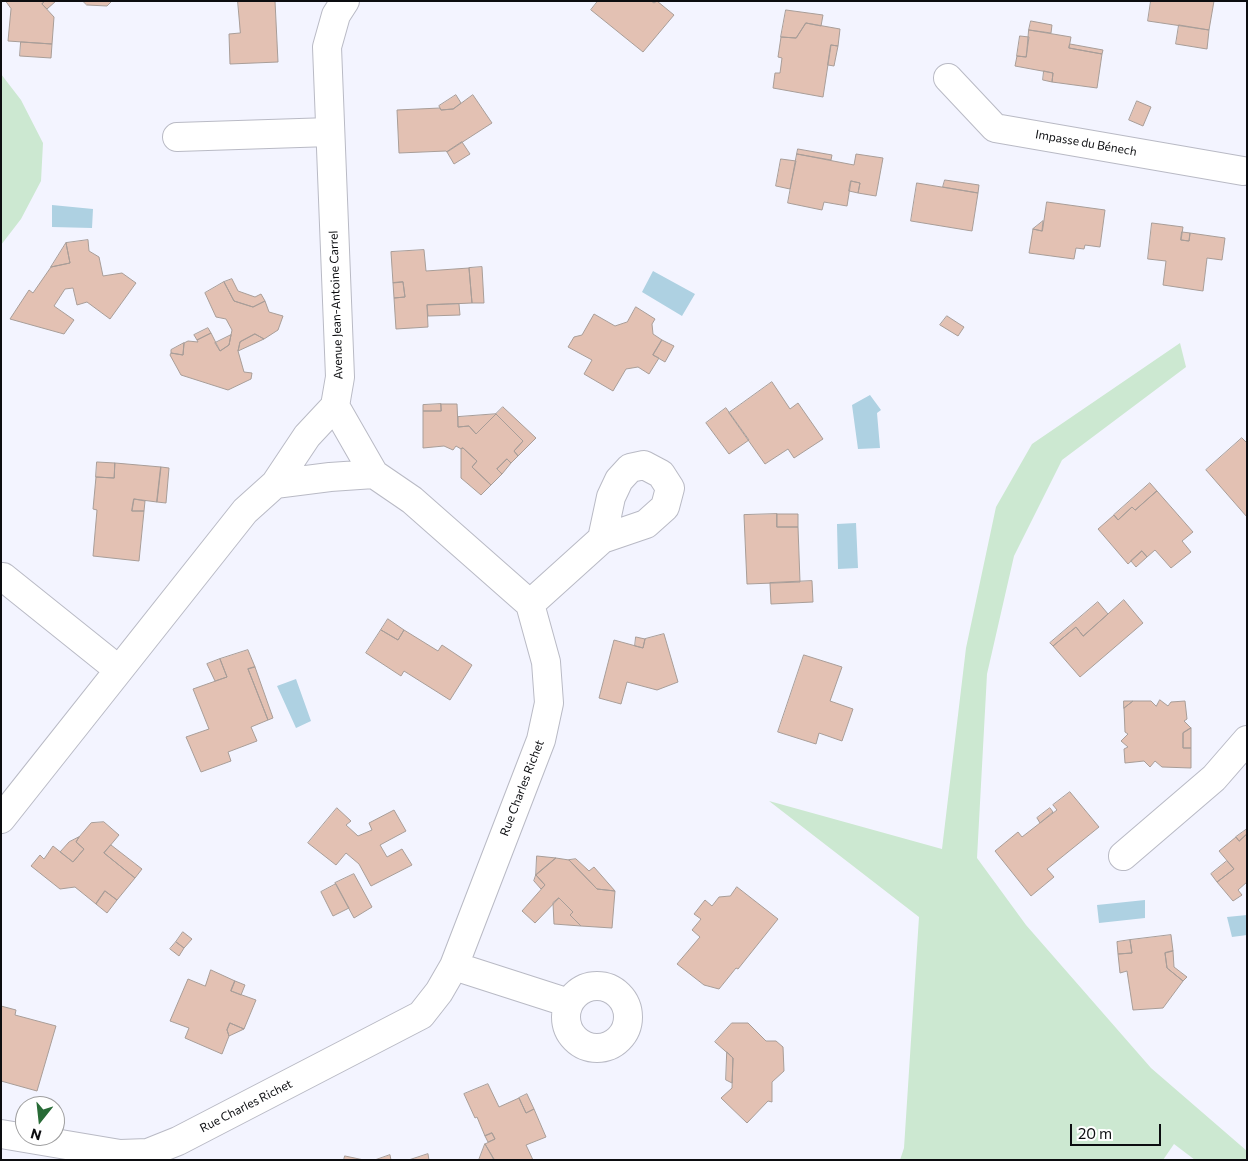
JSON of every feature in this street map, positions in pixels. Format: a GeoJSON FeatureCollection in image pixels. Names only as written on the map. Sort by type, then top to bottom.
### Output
{"type":"FeatureCollection","features":[{"type":"Feature","properties":{"kind":"street","name":"Avenue Jean-Antoine Carrel"},"geometry":{"type":"LineString","coordinates":[[335,406],[340,377],[327,47],[336,15],[345,1]]}},
{"type":"Feature","properties":{"kind":"street","name":"Impasse du Bénech"},"geometry":{"type":"LineString","coordinates":[[948,78],[995,128],[1246,163]]}},
{"type":"Feature","properties":{"kind":"street"},"geometry":{"type":"LineString","coordinates":[[177,137],[330,132]]}},
{"type":"Feature","properties":{"kind":"street"},"geometry":{"type":"LineString","coordinates":[[1,819],[245,511],[275,484],[307,436],[335,406],[374,474],[412,500],[530,604],[602,540]]}},
{"type":"Feature","properties":{"kind":"street"},"geometry":{"type":"LineString","coordinates":[[275,484],[374,474]]}},
{"type":"Feature","properties":{"kind":"street"},"geometry":{"type":"LineString","coordinates":[[3,577],[119,670]]}},
{"type":"Feature","properties":{"kind":"street","name":"Rue Charles Richet"},"geometry":{"type":"LineString","coordinates":[[1,1134],[120,1154],[148,1153],[178,1141],[421,1015],[440,992],[454,966],[541,740],[549,703],[546,662],[530,604]]}},
{"type":"Feature","properties":{"kind":"street"},"geometry":{"type":"LineString","coordinates":[[1123,856],[1214,778],[1247,740]]}},
{"type":"Feature","properties":{"kind":"street"},"geometry":{"type":"LineString","coordinates":[[454,966],[568,1003]]}},
{"type":"Feature","properties":{"kind":"green space"},"geometry":{"type":"Polygon","coordinates":[[[1,74],[21,100],[43,143],[41,181],[21,219],[1,245],[1,74]]]}},
{"type":"Feature","properties":{"kind":"green space"},"geometry":{"type":"Polygon","coordinates":[[[1180,343],[1186,367],[1062,460],[1014,556],[987,674],[977,858],[1026,925],[1151,1068],[1247,1151],[1247,1160],[1195,1160],[1174,1144],[1163,1160],[900,1160],[904,1148],[919,917],[769,801],[942,849],[966,648],[996,507],[1032,444],[1180,343]]]}},
{"type":"Feature","properties":{"kind":"water"},"geometry":{"type":"Polygon","coordinates":[[[52,205],[93,209],[92,228],[52,227],[52,205]]]}},
{"type":"Feature","properties":{"kind":"water"},"geometry":{"type":"Polygon","coordinates":[[[653,271],[695,294],[682,316],[642,292],[653,271]]]}},
{"type":"Feature","properties":{"kind":"water"},"geometry":{"type":"Polygon","coordinates":[[[870,395],[881,410],[877,413],[880,448],[858,449],[852,405],[870,395]]]}},
{"type":"Feature","properties":{"kind":"water"},"geometry":{"type":"Polygon","coordinates":[[[856,523],[858,568],[838,569],[837,524],[856,523]]]}},
{"type":"Feature","properties":{"kind":"water"},"geometry":{"type":"Polygon","coordinates":[[[296,679],[311,721],[296,728],[277,686],[296,679]]]}},
{"type":"Feature","properties":{"kind":"water"},"geometry":{"type":"Polygon","coordinates":[[[1145,900],[1145,918],[1099,923],[1097,905],[1145,900]]]}},
{"type":"Feature","properties":{"kind":"water"},"geometry":{"type":"Polygon","coordinates":[[[1247,915],[1247,935],[1232,937],[1227,917],[1247,915]]]}},
{"type":"Feature","properties":{"kind":"building"},"geometry":{"type":"Polygon","coordinates":[[[6,1],[45,1],[42,4],[54,17],[52,44],[8,41],[11,9],[6,1]]]}},
{"type":"Feature","properties":{"kind":"building"},"geometry":{"type":"Polygon","coordinates":[[[45,1],[56,1],[47,9],[42,4],[45,1]]]}},
{"type":"Feature","properties":{"kind":"building"},"geometry":{"type":"Polygon","coordinates":[[[83,1],[112,1],[107,6],[87,5],[83,1]]]}},
{"type":"Feature","properties":{"kind":"building"},"geometry":{"type":"Polygon","coordinates":[[[238,1],[275,1],[278,62],[230,64],[229,34],[240,33],[238,1]]]}},
{"type":"Feature","properties":{"kind":"building"},"geometry":{"type":"Polygon","coordinates":[[[598,1],[651,1],[654,3],[657,1],[674,15],[643,52],[591,10],[598,1]]]}},
{"type":"Feature","properties":{"kind":"building"},"geometry":{"type":"Polygon","coordinates":[[[1151,1],[1214,1],[1209,30],[1148,21],[1151,1]]]}},
{"type":"Feature","properties":{"kind":"building"},"geometry":{"type":"Polygon","coordinates":[[[786,10],[823,15],[821,26],[806,23],[796,38],[781,37],[786,10]]]}},
{"type":"Feature","properties":{"kind":"building"},"geometry":{"type":"Polygon","coordinates":[[[1031,21],[1052,25],[1051,33],[1029,30],[1031,21]]]}},
{"type":"Feature","properties":{"kind":"building"},"geometry":{"type":"Polygon","coordinates":[[[806,23],[840,29],[838,46],[831,45],[823,97],[773,88],[775,73],[780,73],[782,58],[778,57],[781,37],[796,38],[806,23]]]}},
{"type":"Feature","properties":{"kind":"building"},"geometry":{"type":"Polygon","coordinates":[[[1179,25],[1209,30],[1207,49],[1176,44],[1179,25]]]}},
{"type":"Feature","properties":{"kind":"building"},"geometry":{"type":"Polygon","coordinates":[[[1029,30],[1071,37],[1069,48],[1102,54],[1097,88],[1052,82],[1053,73],[1015,66],[1017,56],[1026,57],[1029,30]]]}},
{"type":"Feature","properties":{"kind":"building"},"geometry":{"type":"Polygon","coordinates":[[[1020,36],[1029,37],[1026,57],[1017,56],[1020,36]]]}},
{"type":"Feature","properties":{"kind":"building"},"geometry":{"type":"Polygon","coordinates":[[[21,42],[52,44],[51,58],[20,56],[21,42]]]}},
{"type":"Feature","properties":{"kind":"building"},"geometry":{"type":"Polygon","coordinates":[[[1070,44],[1103,50],[1102,54],[1069,48],[1070,44]]]}},
{"type":"Feature","properties":{"kind":"building"},"geometry":{"type":"Polygon","coordinates":[[[831,45],[838,46],[834,66],[828,65],[831,45]]]}},
{"type":"Feature","properties":{"kind":"building"},"geometry":{"type":"Polygon","coordinates":[[[1044,71],[1053,73],[1052,82],[1043,80],[1044,71]]]}},
{"type":"Feature","properties":{"kind":"building"},"geometry":{"type":"Polygon","coordinates":[[[456,95],[461,103],[453,109],[441,110],[439,106],[456,95]]]}},
{"type":"Feature","properties":{"kind":"building"},"geometry":{"type":"Polygon","coordinates":[[[473,95],[492,123],[447,152],[399,153],[397,110],[453,109],[473,95]]]}},
{"type":"Feature","properties":{"kind":"building"},"geometry":{"type":"Polygon","coordinates":[[[1137,101],[1151,107],[1143,126],[1129,120],[1137,101]]]}},
{"type":"Feature","properties":{"kind":"building"},"geometry":{"type":"Polygon","coordinates":[[[462,142],[470,154],[454,164],[447,152],[462,142]]]}},
{"type":"Feature","properties":{"kind":"building"},"geometry":{"type":"Polygon","coordinates":[[[798,149],[832,155],[831,160],[797,154],[798,149]]]}},
{"type":"Feature","properties":{"kind":"building"},"geometry":{"type":"Polygon","coordinates":[[[797,154],[854,165],[856,154],[883,158],[876,196],[858,193],[860,183],[851,181],[847,206],[824,202],[822,210],[788,203],[797,154]]]}},
{"type":"Feature","properties":{"kind":"building"},"geometry":{"type":"Polygon","coordinates":[[[781,159],[796,161],[790,189],[776,186],[781,159]]]}},
{"type":"Feature","properties":{"kind":"building"},"geometry":{"type":"Polygon","coordinates":[[[945,180],[979,185],[978,193],[943,187],[945,180]]]}},
{"type":"Feature","properties":{"kind":"building"},"geometry":{"type":"Polygon","coordinates":[[[851,181],[860,183],[858,193],[849,191],[851,181]]]}},
{"type":"Feature","properties":{"kind":"building"},"geometry":{"type":"Polygon","coordinates":[[[917,183],[978,193],[972,231],[911,221],[917,183]]]}},
{"type":"Feature","properties":{"kind":"building"},"geometry":{"type":"Polygon","coordinates":[[[1047,202],[1105,210],[1100,247],[1085,245],[1084,249],[1076,248],[1074,259],[1029,253],[1033,229],[1042,231],[1047,202]]]}},
{"type":"Feature","properties":{"kind":"building"},"geometry":{"type":"Polygon","coordinates":[[[1043,221],[1042,231],[1033,229],[1043,221]]]}},
{"type":"Feature","properties":{"kind":"building"},"geometry":{"type":"Polygon","coordinates":[[[1152,223],[1183,227],[1181,240],[1189,241],[1190,233],[1225,238],[1222,260],[1207,258],[1203,291],[1163,285],[1166,261],[1148,259],[1152,223]]]}},
{"type":"Feature","properties":{"kind":"building"},"geometry":{"type":"Polygon","coordinates":[[[1182,232],[1190,233],[1189,241],[1181,240],[1182,232]]]}},
{"type":"Feature","properties":{"kind":"building"},"geometry":{"type":"Polygon","coordinates":[[[88,240],[89,251],[99,257],[103,276],[122,273],[136,283],[110,319],[87,302],[77,305],[73,288],[65,289],[54,306],[74,320],[64,334],[10,319],[29,290],[33,293],[51,267],[70,263],[66,243],[88,240]]]}},
{"type":"Feature","properties":{"kind":"building"},"geometry":{"type":"Polygon","coordinates":[[[66,243],[70,263],[51,267],[66,243]]]}},
{"type":"Feature","properties":{"kind":"building"},"geometry":{"type":"Polygon","coordinates":[[[424,250],[426,271],[469,268],[472,303],[427,305],[428,327],[396,329],[394,298],[405,297],[403,282],[393,283],[391,252],[424,250]]]}},
{"type":"Feature","properties":{"kind":"building"},"geometry":{"type":"Polygon","coordinates":[[[482,267],[484,303],[472,303],[469,268],[482,267]]]}},
{"type":"Feature","properties":{"kind":"building"},"geometry":{"type":"Polygon","coordinates":[[[232,279],[238,291],[255,297],[261,294],[265,301],[253,307],[234,301],[224,282],[232,279]]]}},
{"type":"Feature","properties":{"kind":"building"},"geometry":{"type":"Polygon","coordinates":[[[224,282],[234,301],[253,307],[265,301],[269,312],[283,316],[278,330],[264,339],[255,334],[240,342],[238,351],[244,372],[252,373],[251,379],[228,390],[181,375],[170,355],[171,353],[183,355],[184,343],[188,341],[198,342],[197,340],[211,333],[220,351],[229,345],[232,330],[226,319],[216,317],[205,293],[224,282]]]}},
{"type":"Feature","properties":{"kind":"building"},"geometry":{"type":"Polygon","coordinates":[[[403,282],[405,297],[394,298],[393,283],[403,282]]]}},
{"type":"Feature","properties":{"kind":"building"},"geometry":{"type":"Polygon","coordinates":[[[459,304],[460,315],[428,316],[427,305],[459,304]]]}},
{"type":"Feature","properties":{"kind":"building"},"geometry":{"type":"Polygon","coordinates":[[[636,307],[655,319],[652,324],[653,334],[662,340],[653,355],[659,358],[649,374],[638,367],[626,369],[613,391],[584,374],[592,360],[568,347],[574,337],[582,335],[594,314],[615,326],[627,322],[636,307]]]}},
{"type":"Feature","properties":{"kind":"building"},"geometry":{"type":"Polygon","coordinates":[[[947,316],[964,327],[958,336],[940,325],[947,316]]]}},
{"type":"Feature","properties":{"kind":"building"},"geometry":{"type":"Polygon","coordinates":[[[208,328],[211,333],[197,340],[194,335],[208,328]]]}},
{"type":"Feature","properties":{"kind":"building"},"geometry":{"type":"Polygon","coordinates":[[[255,334],[264,339],[238,351],[240,342],[255,334]]]}},
{"type":"Feature","properties":{"kind":"building"},"geometry":{"type":"Polygon","coordinates":[[[231,335],[229,345],[220,351],[215,343],[231,335]]]}},
{"type":"Feature","properties":{"kind":"building"},"geometry":{"type":"Polygon","coordinates":[[[662,340],[674,346],[665,362],[653,355],[662,340]]]}},
{"type":"Feature","properties":{"kind":"building"},"geometry":{"type":"Polygon","coordinates":[[[184,343],[183,355],[171,353],[171,350],[184,343]]]}},
{"type":"Feature","properties":{"kind":"building"},"geometry":{"type":"Polygon","coordinates":[[[772,382],[790,409],[798,403],[823,439],[794,458],[788,449],[765,464],[729,413],[772,382]]]}},
{"type":"Feature","properties":{"kind":"building"},"geometry":{"type":"Polygon","coordinates":[[[441,404],[457,404],[458,427],[469,426],[476,434],[496,414],[523,441],[514,451],[518,456],[511,463],[507,459],[497,469],[502,474],[491,485],[472,467],[477,461],[463,448],[461,449],[456,446],[453,450],[444,446],[423,448],[423,411],[441,411],[441,404]]]}},
{"type":"Feature","properties":{"kind":"building"},"geometry":{"type":"Polygon","coordinates":[[[441,404],[441,411],[423,411],[423,405],[441,404]]]}},
{"type":"Feature","properties":{"kind":"building"},"geometry":{"type":"Polygon","coordinates":[[[503,407],[536,438],[518,456],[514,451],[523,441],[496,414],[503,407]]]}},
{"type":"Feature","properties":{"kind":"building"},"geometry":{"type":"Polygon","coordinates":[[[726,408],[749,440],[729,454],[706,423],[726,408]]]}},
{"type":"Feature","properties":{"kind":"building"},"geometry":{"type":"Polygon","coordinates":[[[496,414],[476,434],[469,426],[458,427],[458,417],[496,414]]]}},
{"type":"Feature","properties":{"kind":"building"},"geometry":{"type":"Polygon","coordinates":[[[1242,438],[1247,443],[1247,517],[1206,470],[1242,438]]]}},
{"type":"Feature","properties":{"kind":"building"},"geometry":{"type":"Polygon","coordinates":[[[463,448],[477,461],[472,467],[491,485],[481,495],[461,478],[461,449],[463,448]]]}},
{"type":"Feature","properties":{"kind":"building"},"geometry":{"type":"Polygon","coordinates":[[[507,459],[511,463],[502,474],[497,469],[507,459]]]}},
{"type":"Feature","properties":{"kind":"building"},"geometry":{"type":"Polygon","coordinates":[[[97,462],[115,463],[114,478],[96,477],[97,462]]]}},
{"type":"Feature","properties":{"kind":"building"},"geometry":{"type":"Polygon","coordinates":[[[115,463],[161,467],[157,502],[134,499],[132,511],[144,511],[139,561],[93,556],[97,510],[93,509],[96,477],[114,478],[115,463]]]}},
{"type":"Feature","properties":{"kind":"building"},"geometry":{"type":"Polygon","coordinates":[[[161,467],[169,468],[166,503],[157,502],[161,467]]]}},
{"type":"Feature","properties":{"kind":"building"},"geometry":{"type":"Polygon","coordinates":[[[1150,483],[1157,491],[1135,510],[1132,507],[1118,520],[1114,515],[1150,483]]]}},
{"type":"Feature","properties":{"kind":"building"},"geometry":{"type":"Polygon","coordinates":[[[1157,491],[1193,532],[1182,541],[1191,552],[1171,568],[1155,550],[1147,557],[1142,551],[1128,564],[1098,529],[1114,515],[1118,520],[1132,507],[1135,510],[1157,491]]]}},
{"type":"Feature","properties":{"kind":"building"},"geometry":{"type":"Polygon","coordinates":[[[134,499],[145,501],[144,511],[132,511],[134,499]]]}},
{"type":"Feature","properties":{"kind":"building"},"geometry":{"type":"Polygon","coordinates":[[[777,514],[777,527],[798,527],[800,582],[747,584],[744,515],[777,514]]]}},
{"type":"Feature","properties":{"kind":"building"},"geometry":{"type":"Polygon","coordinates":[[[777,514],[798,514],[798,527],[777,527],[777,514]]]}},
{"type":"Feature","properties":{"kind":"building"},"geometry":{"type":"Polygon","coordinates":[[[1142,551],[1147,557],[1136,567],[1131,561],[1142,551]]]}},
{"type":"Feature","properties":{"kind":"building"},"geometry":{"type":"Polygon","coordinates":[[[812,581],[813,602],[771,604],[770,583],[812,581]]]}},
{"type":"Feature","properties":{"kind":"building"},"geometry":{"type":"Polygon","coordinates":[[[1124,600],[1143,623],[1080,677],[1053,646],[1076,627],[1083,636],[1124,600]]]}},
{"type":"Feature","properties":{"kind":"building"},"geometry":{"type":"Polygon","coordinates":[[[1098,602],[1108,614],[1083,636],[1076,627],[1053,646],[1050,643],[1098,602]]]}},
{"type":"Feature","properties":{"kind":"building"},"geometry":{"type":"Polygon","coordinates":[[[388,619],[404,630],[398,640],[381,630],[388,619]]]}},
{"type":"Feature","properties":{"kind":"building"},"geometry":{"type":"Polygon","coordinates":[[[381,630],[398,640],[404,630],[438,651],[442,645],[472,665],[450,700],[404,671],[401,676],[366,653],[381,630]]]}},
{"type":"Feature","properties":{"kind":"building"},"geometry":{"type":"Polygon","coordinates":[[[664,634],[678,682],[657,690],[627,682],[621,704],[599,698],[614,640],[643,648],[645,639],[664,634]]]}},
{"type":"Feature","properties":{"kind":"building"},"geometry":{"type":"Polygon","coordinates":[[[636,637],[645,639],[643,648],[635,646],[636,637]]]}},
{"type":"Feature","properties":{"kind":"building"},"geometry":{"type":"Polygon","coordinates":[[[248,650],[255,667],[248,669],[268,720],[251,727],[257,741],[228,752],[231,761],[201,772],[186,737],[209,729],[193,689],[227,677],[220,659],[248,650]]]}},
{"type":"Feature","properties":{"kind":"building"},"geometry":{"type":"Polygon","coordinates":[[[804,655],[842,667],[830,701],[853,709],[842,741],[819,733],[816,744],[778,732],[804,655]]]}},
{"type":"Feature","properties":{"kind":"building"},"geometry":{"type":"Polygon","coordinates":[[[220,659],[227,677],[215,681],[207,664],[220,659]]]}},
{"type":"Feature","properties":{"kind":"building"},"geometry":{"type":"Polygon","coordinates":[[[255,667],[273,718],[268,720],[248,669],[255,667]]]}},
{"type":"Feature","properties":{"kind":"building"},"geometry":{"type":"Polygon","coordinates":[[[1160,700],[1168,706],[1171,702],[1185,701],[1187,719],[1184,721],[1191,728],[1183,733],[1183,748],[1191,748],[1191,768],[1162,767],[1155,761],[1150,767],[1144,761],[1125,763],[1124,749],[1128,747],[1121,741],[1128,734],[1125,732],[1124,708],[1133,701],[1151,701],[1156,706],[1160,700]]]}},
{"type":"Feature","properties":{"kind":"building"},"geometry":{"type":"Polygon","coordinates":[[[1124,701],[1133,701],[1124,708],[1124,701]]]}},
{"type":"Feature","properties":{"kind":"building"},"geometry":{"type":"Polygon","coordinates":[[[1191,728],[1191,748],[1183,748],[1183,733],[1191,728]]]}},
{"type":"Feature","properties":{"kind":"building"},"geometry":{"type":"Polygon","coordinates":[[[1070,792],[1099,827],[1047,869],[1054,877],[1031,896],[995,851],[1018,832],[1022,837],[1057,810],[1053,805],[1070,792]]]}},
{"type":"Feature","properties":{"kind":"building"},"geometry":{"type":"Polygon","coordinates":[[[337,808],[351,821],[346,825],[358,836],[372,830],[369,823],[394,810],[406,831],[380,845],[387,857],[402,849],[412,865],[371,886],[359,864],[346,853],[336,865],[308,843],[337,808]]]}},
{"type":"Feature","properties":{"kind":"building"},"geometry":{"type":"Polygon","coordinates":[[[1050,808],[1053,812],[1040,823],[1037,818],[1050,808]]]}},
{"type":"Feature","properties":{"kind":"building"},"geometry":{"type":"Polygon","coordinates":[[[104,822],[119,835],[104,853],[135,878],[117,900],[105,891],[96,904],[75,887],[60,889],[31,866],[40,855],[44,859],[53,846],[73,862],[84,849],[76,842],[79,837],[91,823],[104,822]]]}},
{"type":"Feature","properties":{"kind":"building"},"geometry":{"type":"Polygon","coordinates":[[[1247,829],[1247,834],[1239,841],[1236,837],[1247,829]]]}},
{"type":"Feature","properties":{"kind":"building"},"geometry":{"type":"Polygon","coordinates":[[[1247,834],[1247,882],[1238,890],[1242,895],[1233,901],[1217,882],[1234,869],[1219,851],[1236,837],[1239,841],[1247,834]]]}},
{"type":"Feature","properties":{"kind":"building"},"geometry":{"type":"Polygon","coordinates":[[[79,837],[76,842],[84,849],[73,862],[60,852],[69,842],[79,837]]]}},
{"type":"Feature","properties":{"kind":"building"},"geometry":{"type":"Polygon","coordinates":[[[111,845],[142,869],[135,878],[104,853],[111,845]]]}},
{"type":"Feature","properties":{"kind":"building"},"geometry":{"type":"Polygon","coordinates":[[[537,856],[556,858],[536,875],[537,856]]]}},
{"type":"Feature","properties":{"kind":"building"},"geometry":{"type":"Polygon","coordinates":[[[556,858],[569,860],[597,889],[615,891],[612,928],[581,926],[570,915],[573,912],[559,898],[535,923],[522,911],[545,885],[536,875],[556,858]]]}},
{"type":"Feature","properties":{"kind":"building"},"geometry":{"type":"Polygon","coordinates":[[[576,859],[589,871],[594,867],[615,891],[597,889],[569,860],[576,859]]]}},
{"type":"Feature","properties":{"kind":"building"},"geometry":{"type":"Polygon","coordinates":[[[1227,861],[1234,869],[1217,882],[1211,874],[1227,861]]]}},
{"type":"Feature","properties":{"kind":"building"},"geometry":{"type":"Polygon","coordinates":[[[354,874],[372,907],[354,918],[335,883],[354,874]]]}},
{"type":"Feature","properties":{"kind":"building"},"geometry":{"type":"Polygon","coordinates":[[[536,875],[545,885],[541,889],[534,881],[536,875]]]}},
{"type":"Feature","properties":{"kind":"building"},"geometry":{"type":"Polygon","coordinates":[[[336,884],[349,908],[333,916],[321,892],[336,884]]]}},
{"type":"Feature","properties":{"kind":"building"},"geometry":{"type":"Polygon","coordinates":[[[737,887],[778,919],[738,969],[736,968],[719,989],[704,985],[677,964],[700,937],[692,930],[701,919],[694,914],[705,900],[712,906],[719,897],[730,896],[737,887]]]}},
{"type":"Feature","properties":{"kind":"building"},"geometry":{"type":"Polygon","coordinates":[[[105,891],[117,900],[107,913],[96,904],[105,891]]]}},
{"type":"Feature","properties":{"kind":"building"},"geometry":{"type":"Polygon","coordinates":[[[559,898],[573,912],[570,915],[581,926],[554,924],[553,903],[559,898]]]}},
{"type":"Feature","properties":{"kind":"building"},"geometry":{"type":"Polygon","coordinates":[[[183,932],[192,939],[184,948],[176,942],[183,932]]]}},
{"type":"Feature","properties":{"kind":"building"},"geometry":{"type":"Polygon","coordinates":[[[1171,935],[1173,951],[1165,953],[1167,968],[1183,981],[1163,1008],[1133,1010],[1127,971],[1120,973],[1118,954],[1132,953],[1130,940],[1171,935]]]}},
{"type":"Feature","properties":{"kind":"building"},"geometry":{"type":"Polygon","coordinates":[[[1130,940],[1132,953],[1118,954],[1117,942],[1130,940]]]}},
{"type":"Feature","properties":{"kind":"building"},"geometry":{"type":"Polygon","coordinates":[[[176,942],[184,948],[179,956],[170,949],[176,942]]]}},
{"type":"Feature","properties":{"kind":"building"},"geometry":{"type":"Polygon","coordinates":[[[1173,951],[1174,967],[1187,977],[1183,981],[1167,968],[1165,953],[1173,951]]]}},
{"type":"Feature","properties":{"kind":"building"},"geometry":{"type":"Polygon","coordinates":[[[211,970],[235,981],[231,991],[256,1000],[244,1029],[230,1023],[227,1030],[229,1036],[222,1054],[185,1038],[189,1028],[170,1021],[188,979],[205,986],[211,970]]]}},
{"type":"Feature","properties":{"kind":"building"},"geometry":{"type":"Polygon","coordinates":[[[235,981],[245,985],[241,995],[231,991],[235,981]]]}},
{"type":"Feature","properties":{"kind":"building"},"geometry":{"type":"Polygon","coordinates":[[[1,1006],[16,1010],[15,1015],[56,1026],[37,1091],[1,1081],[1,1006]]]}},
{"type":"Feature","properties":{"kind":"building"},"geometry":{"type":"Polygon","coordinates":[[[230,1023],[244,1029],[229,1036],[227,1030],[230,1023]]]}},
{"type":"Feature","properties":{"kind":"building"},"geometry":{"type":"Polygon","coordinates":[[[732,1023],[748,1023],[766,1041],[776,1041],[783,1047],[784,1071],[772,1082],[772,1102],[768,1101],[747,1123],[721,1098],[732,1088],[733,1058],[715,1042],[732,1023]]]}},
{"type":"Feature","properties":{"kind":"building"},"geometry":{"type":"Polygon","coordinates":[[[727,1052],[733,1058],[732,1083],[726,1080],[727,1052]]]}},
{"type":"Feature","properties":{"kind":"building"},"geometry":{"type":"Polygon","coordinates":[[[488,1084],[499,1107],[519,1098],[526,1113],[534,1109],[546,1137],[526,1145],[533,1160],[494,1160],[485,1144],[495,1139],[492,1133],[485,1136],[464,1094],[488,1084]]]}},
{"type":"Feature","properties":{"kind":"building"},"geometry":{"type":"Polygon","coordinates":[[[527,1094],[534,1109],[526,1113],[519,1098],[527,1094]]]}},
{"type":"Feature","properties":{"kind":"building"},"geometry":{"type":"Polygon","coordinates":[[[492,1133],[495,1139],[488,1142],[485,1136],[492,1133]]]}},
{"type":"Feature","properties":{"kind":"building"},"geometry":{"type":"Polygon","coordinates":[[[485,1144],[494,1159],[494,1160],[479,1160],[485,1144]]]}},
{"type":"Feature","properties":{"kind":"building"},"geometry":{"type":"Polygon","coordinates":[[[428,1154],[429,1160],[409,1160],[428,1154]]]}},
{"type":"Feature","properties":{"kind":"building"},"geometry":{"type":"Polygon","coordinates":[[[390,1155],[391,1160],[375,1160],[390,1155]]]}},
{"type":"Feature","properties":{"kind":"building"},"geometry":{"type":"Polygon","coordinates":[[[345,1156],[364,1160],[344,1160],[345,1156]]]}}]}
